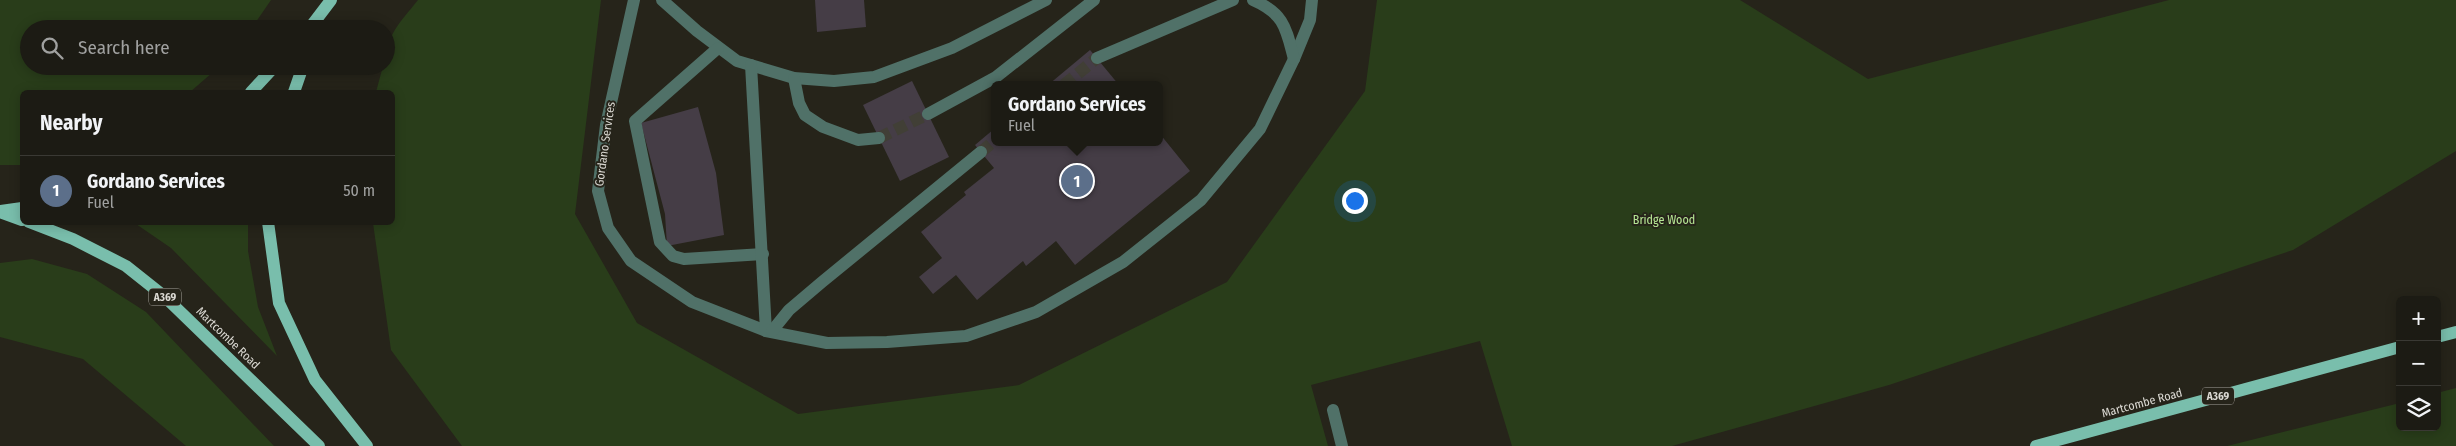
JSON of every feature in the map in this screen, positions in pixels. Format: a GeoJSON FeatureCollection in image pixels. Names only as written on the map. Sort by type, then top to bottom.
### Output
{"type":"FeatureCollection","features":[{"type":"Feature","properties":{"kind":"main road"},"geometry":{"type":"LineString","coordinates":[[317,20],[331,0]]}},
{"type":"Feature","properties":{"kind":"main road"},"geometry":{"type":"LineString","coordinates":[[319,20],[320,16]]}},
{"type":"Feature","properties":{"kind":"main road"},"geometry":{"type":"LineString","coordinates":[[253,90],[267,75]]}},
{"type":"Feature","properties":{"kind":"main road"},"geometry":{"type":"LineString","coordinates":[[295,90],[300,75]]}},
{"type":"Feature","properties":{"kind":"main road"},"geometry":{"type":"LineString","coordinates":[[0,212],[20,208]]}},
{"type":"Feature","properties":{"kind":"main road"},"geometry":{"type":"LineString","coordinates":[[0,212],[20,219]]}},
{"type":"Feature","properties":{"kind":"main road","name":"Martcombe Road"},"geometry":{"type":"LineString","coordinates":[[37,225],[73,238],[126,266],[165,297],[319,446]]}},
{"type":"Feature","properties":{"kind":"main road"},"geometry":{"type":"LineString","coordinates":[[268,225],[279,303],[315,380],[367,446]]}},
{"type":"Feature","properties":{"kind":"main road"},"geometry":{"type":"LineString","coordinates":[[2441,336],[2456,332]]}},
{"type":"Feature","properties":{"kind":"main road","name":"Martcombe Road"},"geometry":{"type":"LineString","coordinates":[[2036,446],[2396,348]]}},
{"type":"Feature","properties":{"kind":"lane","name":"Gordano Services"},"geometry":{"type":"LineString","coordinates":[[634,0],[606,125],[599,182],[598,191],[608,228],[631,261],[692,302],[769,331],[827,343],[887,342],[966,336],[1036,312],[1123,262],[1201,200],[1260,129],[1294,59],[1310,20],[1312,0]]}},
{"type":"Feature","properties":{"kind":"lane"},"geometry":{"type":"LineString","coordinates":[[662,0],[696,31],[737,61],[794,78],[834,81],[874,78],[952,48],[1046,0]]}},
{"type":"Feature","properties":{"kind":"lane"},"geometry":{"type":"LineString","coordinates":[[928,114],[996,77],[1094,0]]}},
{"type":"Feature","properties":{"kind":"lane"},"geometry":{"type":"LineString","coordinates":[[1097,58],[1233,0]]}},
{"type":"Feature","properties":{"kind":"lane"},"geometry":{"type":"LineString","coordinates":[[1253,0],[1267,6],[1285,25],[1294,59]]}},
{"type":"Feature","properties":{"kind":"lane"},"geometry":{"type":"LineString","coordinates":[[718,48],[635,121],[660,242],[673,256],[684,259],[763,254]]}},
{"type":"Feature","properties":{"kind":"lane"},"geometry":{"type":"LineString","coordinates":[[751,65],[769,331]]}},
{"type":"Feature","properties":{"kind":"lane"},"geometry":{"type":"LineString","coordinates":[[794,78],[798,103],[805,115],[823,127],[858,140],[879,138]]}},
{"type":"Feature","properties":{"kind":"lane"},"geometry":{"type":"LineString","coordinates":[[769,331],[789,310],[822,282],[981,152]]}},
{"type":"Feature","properties":{"kind":"lane"},"geometry":{"type":"LineString","coordinates":[[1333,410],[1342,446]]}},
{"type":"Feature","properties":{"kind":"green space"},"geometry":{"type":"Polygon","coordinates":[[[0,0],[271,0],[257,20],[20,20],[20,75],[210,75],[192,90],[20,90],[20,165],[0,165],[0,0]]]}},
{"type":"Feature","properties":{"kind":"green space","name":"Bridge Wood"},"geometry":{"type":"Polygon","coordinates":[[[418,0],[601,0],[575,214],[637,323],[798,414],[1019,385],[1227,282],[1365,91],[1377,0],[1740,0],[1868,79],[2169,0],[2456,0],[2456,151],[2293,250],[1889,385],[1672,446],[1512,446],[1480,341],[1311,385],[1328,446],[462,446],[391,350],[373,225],[395,225],[395,90],[377,90],[381,75],[395,75],[395,30],[418,0]]]}},
{"type":"Feature","properties":{"kind":"green space"},"geometry":{"type":"Polygon","coordinates":[[[137,225],[248,225],[248,251],[258,307],[277,356],[171,248],[137,225]]]}},
{"type":"Feature","properties":{"kind":"green space"},"geometry":{"type":"Polygon","coordinates":[[[32,259],[87,274],[146,312],[274,446],[186,446],[83,359],[0,337],[0,263],[32,259]]]}},
{"type":"Feature","properties":{"kind":"green space"},"geometry":{"type":"Polygon","coordinates":[[[2456,388],[2456,446],[2227,446],[2396,404],[2396,431],[2441,431],[2441,392],[2456,388]]]}},
{"type":"Feature","properties":{"kind":"building"},"geometry":{"type":"Polygon","coordinates":[[[815,0],[864,0],[866,27],[817,32],[815,0]]]}},
{"type":"Feature","properties":{"kind":"building"},"geometry":{"type":"Polygon","coordinates":[[[1090,50],[1116,81],[1053,81],[1090,50]]]}},
{"type":"Feature","properties":{"kind":"building"},"geometry":{"type":"Polygon","coordinates":[[[912,81],[949,157],[900,181],[863,105],[912,81]]]}},
{"type":"Feature","properties":{"kind":"building"},"geometry":{"type":"Polygon","coordinates":[[[698,107],[716,173],[724,235],[667,246],[665,214],[641,123],[698,107]]]}},
{"type":"Feature","properties":{"kind":"building"},"geometry":{"type":"Polygon","coordinates":[[[991,132],[991,146],[1163,146],[1163,138],[1190,171],[1075,265],[1056,241],[1026,266],[1023,261],[977,300],[956,275],[933,294],[919,277],[942,258],[921,232],[966,195],[964,192],[994,168],[975,145],[991,132]]]}},
{"type":"Feature","properties":{"kind":"tunnel"},"geometry":{"type":"LineString","coordinates":[[1069,81],[1097,58]]}},
{"type":"Feature","properties":{"kind":"tunnel"},"geometry":{"type":"LineString","coordinates":[[879,138],[928,114]]}},
{"type":"Feature","properties":{"kind":"tunnel"},"geometry":{"type":"LineString","coordinates":[[981,152],[991,144]]}},
{"type":"Feature","properties":{"kind":"place","name":"Gordano Services"},"geometry":{"type":"Point","coordinates":[1077,181]}}]}
